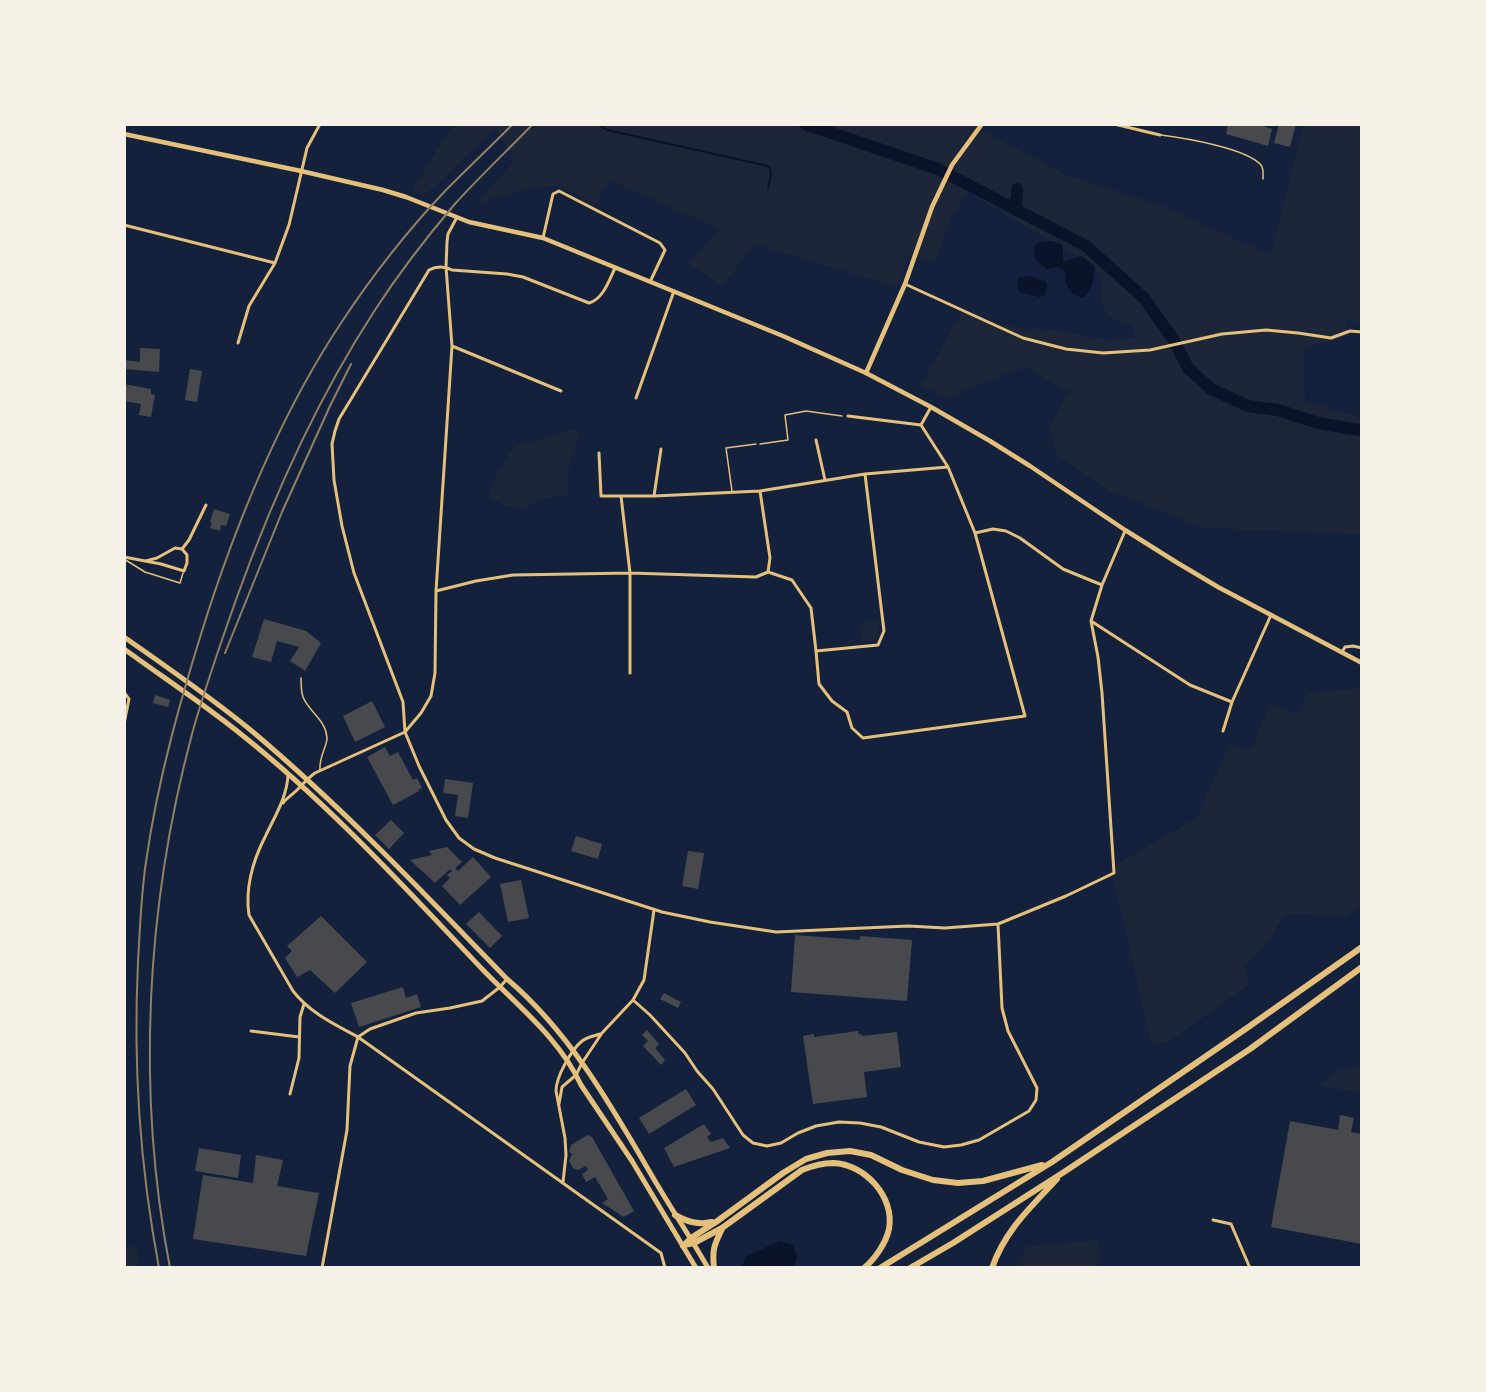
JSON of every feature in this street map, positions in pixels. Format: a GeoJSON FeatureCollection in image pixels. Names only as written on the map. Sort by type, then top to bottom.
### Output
{"type":"FeatureCollection","features":[{"type":"Feature","properties":{"kind":"highway"},"geometry":{"type":"LineString","coordinates":[[880,1268],[1052,1162],[1362,946]]}},
{"type":"Feature","properties":{"kind":"highway"},"geometry":{"type":"LineString","coordinates":[[910,1268],[1064,1172],[1250,1048],[1362,967]]}},
{"type":"Feature","properties":{"kind":"highway"},"geometry":{"type":"LineString","coordinates":[[683,1246],[783,1173],[806,1159],[826,1153],[850,1151],[871,1155],[902,1170],[933,1180],[958,1183],[983,1181],[1052,1162]]}},
{"type":"Feature","properties":{"kind":"highway"},"geometry":{"type":"LineString","coordinates":[[692,1240],[722,1228],[802,1170],[815,1165],[834,1163],[865,1174],[880,1190],[888,1209],[889,1228],[884,1244],[864,1268]]}},
{"type":"Feature","properties":{"kind":"highway"},"geometry":{"type":"LineString","coordinates":[[992,1268],[1011,1229],[1064,1172]]}},
{"type":"Feature","properties":{"kind":"highway"},"geometry":{"type":"LineString","coordinates":[[675,1215],[696,1223],[716,1222]]}},
{"type":"Feature","properties":{"kind":"highway"},"geometry":{"type":"LineString","coordinates":[[714,1268],[712,1252],[722,1228]]}},
{"type":"Feature","properties":{"kind":"main road"},"geometry":{"type":"LineString","coordinates":[[866,373],[905,284],[932,207],[943,183],[952,165],[982,124]]}},
{"type":"Feature","properties":{"kind":"main road"},"geometry":{"type":"LineString","coordinates":[[124,134],[301,171],[396,194],[457,218],[543,238],[783,336],[866,373],[931,407],[1020,460],[1125,531],[1201,577],[1362,663]]}},
{"type":"Feature","properties":{"kind":"main road"},"geometry":{"type":"LineString","coordinates":[[124,637],[191,683],[307,779],[507,979],[527,995],[582,1063],[629,1136],[708,1268]]}},
{"type":"Feature","properties":{"kind":"main road"},"geometry":{"type":"LineString","coordinates":[[124,649],[242,735],[301,786],[528,1014],[559,1049],[576,1074],[696,1268]]}},
{"type":"Feature","properties":{"kind":"street"},"geometry":{"type":"LineString","coordinates":[[238,343],[249,306],[275,263],[289,225],[307,148],[320,124]]}},
{"type":"Feature","properties":{"kind":"street"},"geometry":{"type":"LineString","coordinates":[[1114,124],[1160,135]]}},
{"type":"Feature","properties":{"kind":"street"},"geometry":{"type":"LineString","coordinates":[[543,238],[553,194],[559,191],[660,243],[665,250],[650,282]]}},
{"type":"Feature","properties":{"kind":"street"},"geometry":{"type":"LineString","coordinates":[[280,806],[307,779],[320,771],[405,732],[421,713],[431,696],[435,673],[436,591],[453,346],[446,267],[448,234],[457,218]]}},
{"type":"Feature","properties":{"kind":"street"},"geometry":{"type":"LineString","coordinates":[[124,225],[275,263]]}},
{"type":"Feature","properties":{"kind":"street"},"geometry":{"type":"LineString","coordinates":[[615,268],[596,301],[589,303],[507,274],[452,270],[446,267],[429,270],[339,418],[335,431],[332,444],[334,480],[342,526],[354,573],[404,702],[405,732],[446,820],[459,838],[474,849],[654,910],[710,922],[776,932],[908,926],[945,928],[998,924],[1114,873],[1102,693],[1091,621],[1102,585],[1125,531]]}},
{"type":"Feature","properties":{"kind":"street"},"geometry":{"type":"LineString","coordinates":[[905,284],[1023,338],[1066,349],[1103,353],[1150,350],[1222,334],[1266,330],[1331,338],[1350,331],[1362,332]]}},
{"type":"Feature","properties":{"kind":"street"},"geometry":{"type":"LineString","coordinates":[[636,398],[674,291]]}},
{"type":"Feature","properties":{"kind":"street"},"geometry":{"type":"LineString","coordinates":[[453,346],[561,390]]}},
{"type":"Feature","properties":{"kind":"street"},"geometry":{"type":"LineString","coordinates":[[921,425],[931,407]]}},
{"type":"Feature","properties":{"kind":"street"},"geometry":{"type":"LineString","coordinates":[[436,591],[513,575],[630,573],[756,577],[768,572],[792,580],[812,609],[819,684],[832,701],[847,712],[852,728],[863,738],[1025,716],[975,533],[948,466],[921,425],[848,416]]}},
{"type":"Feature","properties":{"kind":"street"},"geometry":{"type":"LineString","coordinates":[[816,440],[825,480]]}},
{"type":"Feature","properties":{"kind":"street"},"geometry":{"type":"LineString","coordinates":[[654,496],[661,449]]}},
{"type":"Feature","properties":{"kind":"street"},"geometry":{"type":"LineString","coordinates":[[599,453],[601,496],[760,491],[865,474],[948,466]]}},
{"type":"Feature","properties":{"kind":"street"},"geometry":{"type":"LineString","coordinates":[[816,651],[878,645],[884,631],[865,474]]}},
{"type":"Feature","properties":{"kind":"street"},"geometry":{"type":"LineString","coordinates":[[760,491],[770,558],[768,572]]}},
{"type":"Feature","properties":{"kind":"street"},"geometry":{"type":"LineString","coordinates":[[621,496],[630,573],[630,673]]}},
{"type":"Feature","properties":{"kind":"street"},"geometry":{"type":"LineString","coordinates":[[182,549],[189,540],[206,504]]}},
{"type":"Feature","properties":{"kind":"street"},"geometry":{"type":"LineString","coordinates":[[975,533],[993,529],[1006,531],[1020,538],[1063,569],[1102,585]]}},
{"type":"Feature","properties":{"kind":"street"},"geometry":{"type":"LineString","coordinates":[[124,558],[161,564],[184,571],[187,555],[182,549],[175,548],[157,558],[144,561]]}},
{"type":"Feature","properties":{"kind":"street"},"geometry":{"type":"LineString","coordinates":[[1223,731],[1232,702],[1270,615]]}},
{"type":"Feature","properties":{"kind":"street"},"geometry":{"type":"LineString","coordinates":[[1091,621],[1190,685],[1232,702]]}},
{"type":"Feature","properties":{"kind":"street"},"geometry":{"type":"LineString","coordinates":[[1342,652],[1345,647],[1362,648]]}},
{"type":"Feature","properties":{"kind":"street"},"geometry":{"type":"LineString","coordinates":[[124,692],[129,699],[124,724]]}},
{"type":"Feature","properties":{"kind":"street"},"geometry":{"type":"LineString","coordinates":[[288,775],[288,784],[280,806],[264,838],[250,877],[247,901],[249,915],[293,991],[311,1010],[358,1037],[661,1253],[665,1268]]}},
{"type":"Feature","properties":{"kind":"street"},"geometry":{"type":"LineString","coordinates":[[559,1104],[562,1087],[576,1074],[602,1033],[633,1000],[644,980],[654,910]]}},
{"type":"Feature","properties":{"kind":"street"},"geometry":{"type":"LineString","coordinates":[[633,1000],[685,1053],[696,1071],[713,1089],[743,1135],[753,1143],[767,1146],[781,1143],[816,1126],[839,1122],[881,1127],[920,1142],[944,1147],[961,1145],[979,1140],[1029,1111],[1035,1100],[1037,1088],[1008,1031],[1002,1008],[998,924]]}},
{"type":"Feature","properties":{"kind":"street"},"geometry":{"type":"LineString","coordinates":[[322,1268],[346,1130],[350,1066],[358,1037],[370,1029],[416,1013],[482,1001],[507,979]]}},
{"type":"Feature","properties":{"kind":"street"},"geometry":{"type":"LineString","coordinates":[[290,1094],[299,1058],[300,1017],[304,1004]]}},
{"type":"Feature","properties":{"kind":"street"},"geometry":{"type":"LineString","coordinates":[[251,1031],[299,1037]]}},
{"type":"Feature","properties":{"kind":"street"},"geometry":{"type":"LineString","coordinates":[[562,1182],[566,1150],[556,1083],[573,1050],[584,1039],[602,1033]]}},
{"type":"Feature","properties":{"kind":"street"},"geometry":{"type":"LineString","coordinates":[[1213,1220],[1231,1224],[1250,1268]]}},
{"type":"Feature","properties":{"kind":"lane"},"geometry":{"type":"LineString","coordinates":[[1160,135],[1219,146],[1245,155],[1261,165],[1263,179]]}},
{"type":"Feature","properties":{"kind":"lane"},"geometry":{"type":"LineString","coordinates":[[732,492],[726,448],[756,444]]}},
{"type":"Feature","properties":{"kind":"lane"},"geometry":{"type":"LineString","coordinates":[[124,558],[145,572],[180,583],[184,571]]}},
{"type":"Feature","properties":{"kind":"lane"},"geometry":{"type":"LineString","coordinates":[[301,678],[303,697],[323,723],[327,739],[320,759],[320,771]]}},
{"type":"Feature","properties":{"kind":"path"},"geometry":{"type":"LineString","coordinates":[[756,444],[788,441],[785,415],[806,411],[848,416]]}},
{"type":"Feature","properties":{"kind":"shaded area"},"geometry":{"type":"Polygon","coordinates":[[[453,125],[979,125],[976,128],[1067,175],[1165,207],[1271,255],[1303,125],[1361,125],[1361,322],[1345,320],[1348,336],[1304,348],[1305,401],[1361,416],[1361,534],[1205,528],[1111,492],[1057,455],[1050,426],[1069,392],[1025,367],[947,398],[921,385],[962,312],[1033,333],[1033,327],[1109,340],[1136,338],[1133,325],[1109,317],[1101,304],[1101,276],[1083,260],[968,192],[952,217],[935,262],[908,256],[897,287],[754,244],[723,286],[688,263],[720,229],[609,180],[595,205],[564,188],[551,186],[518,191],[476,204],[514,161],[496,128],[425,195],[412,190],[453,125]]]}},
{"type":"Feature","properties":{"kind":"shaded area"},"geometry":{"type":"Polygon","coordinates":[[[1052,241],[1063,245],[1063,262],[1082,256],[1095,267],[1091,288],[1083,298],[1069,288],[1062,269],[1047,269],[1036,260],[1035,245],[1052,241]]]}},
{"type":"Feature","properties":{"kind":"shaded area"},"geometry":{"type":"Polygon","coordinates":[[[1030,276],[1045,281],[1047,284],[1045,295],[1039,297],[1020,292],[1017,285],[1019,277],[1030,276]]]}},
{"type":"Feature","properties":{"kind":"shaded area"},"geometry":{"type":"Polygon","coordinates":[[[576,429],[580,435],[570,465],[569,496],[541,498],[523,510],[504,505],[487,496],[499,469],[515,446],[576,429]]]}},
{"type":"Feature","properties":{"kind":"shaded area"},"geometry":{"type":"Polygon","coordinates":[[[878,621],[879,630],[875,641],[861,643],[860,624],[878,621]]]}},
{"type":"Feature","properties":{"kind":"shaded area"},"geometry":{"type":"Polygon","coordinates":[[[1361,688],[1361,906],[1346,916],[1285,914],[1264,948],[1244,966],[1250,984],[1168,1042],[1151,1044],[1110,868],[1197,818],[1230,743],[1251,751],[1270,704],[1297,714],[1307,693],[1361,688]]]}},
{"type":"Feature","properties":{"kind":"shaded area"},"geometry":{"type":"Polygon","coordinates":[[[1361,1064],[1361,1092],[1317,1086],[1339,1070],[1361,1064]]]}},
{"type":"Feature","properties":{"kind":"shaded area"},"geometry":{"type":"Polygon","coordinates":[[[1099,1240],[1101,1267],[1018,1267],[1025,1247],[1099,1240]]]}},
{"type":"Feature","properties":{"kind":"shaded area"},"geometry":{"type":"Polygon","coordinates":[[[780,1241],[793,1245],[797,1258],[793,1267],[741,1267],[747,1256],[780,1241]]]}},
{"type":"Feature","properties":{"kind":"shaded area"},"geometry":{"type":"Polygon","coordinates":[[[125,1247],[136,1247],[140,1267],[125,1267],[125,1247]]]}},
{"type":"Feature","properties":{"kind":"building"},"geometry":{"type":"Polygon","coordinates":[[[1228,124],[1257,124],[1272,129],[1268,146],[1226,134],[1228,124]]]}},
{"type":"Feature","properties":{"kind":"building"},"geometry":{"type":"Polygon","coordinates":[[[1279,124],[1296,124],[1290,147],[1274,143],[1279,124]]]}},
{"type":"Feature","properties":{"kind":"building"},"geometry":{"type":"Polygon","coordinates":[[[140,348],[160,349],[159,372],[124,369],[124,360],[140,362],[140,348]]]}},
{"type":"Feature","properties":{"kind":"building"},"geometry":{"type":"Polygon","coordinates":[[[190,369],[202,371],[197,402],[185,400],[190,369]]]}},
{"type":"Feature","properties":{"kind":"building"},"geometry":{"type":"Polygon","coordinates":[[[124,384],[151,389],[151,394],[155,395],[151,417],[139,415],[141,404],[124,401],[124,384]]]}},
{"type":"Feature","properties":{"kind":"building"},"geometry":{"type":"Polygon","coordinates":[[[214,509],[230,514],[226,526],[221,525],[220,531],[210,528],[214,509]]]}},
{"type":"Feature","properties":{"kind":"building"},"geometry":{"type":"Polygon","coordinates":[[[264,619],[306,631],[321,643],[305,671],[290,661],[299,647],[277,641],[271,662],[252,657],[264,619]]]}},
{"type":"Feature","properties":{"kind":"building"},"geometry":{"type":"Polygon","coordinates":[[[155,695],[170,700],[168,707],[153,703],[155,695]]]}},
{"type":"Feature","properties":{"kind":"building"},"geometry":{"type":"Polygon","coordinates":[[[372,701],[385,727],[355,742],[343,716],[372,701]]]}},
{"type":"Feature","properties":{"kind":"building"},"geometry":{"type":"Polygon","coordinates":[[[385,747],[390,756],[398,752],[413,780],[417,778],[422,788],[393,805],[367,757],[385,747]]]}},
{"type":"Feature","properties":{"kind":"building"},"geometry":{"type":"Polygon","coordinates":[[[445,779],[473,783],[468,818],[455,816],[458,795],[443,793],[445,779]]]}},
{"type":"Feature","properties":{"kind":"building"},"geometry":{"type":"Polygon","coordinates":[[[391,820],[404,833],[389,849],[375,835],[391,820]]]}},
{"type":"Feature","properties":{"kind":"building"},"geometry":{"type":"Polygon","coordinates":[[[576,836],[602,844],[598,859],[571,851],[576,836]]]}},
{"type":"Feature","properties":{"kind":"building"},"geometry":{"type":"Polygon","coordinates":[[[447,847],[462,862],[455,868],[458,871],[473,857],[491,877],[460,905],[442,886],[450,878],[447,875],[452,871],[450,869],[435,883],[410,860],[432,855],[429,851],[447,847]]]}},
{"type":"Feature","properties":{"kind":"building"},"geometry":{"type":"Polygon","coordinates":[[[688,851],[704,853],[698,889],[682,886],[688,851]]]}},
{"type":"Feature","properties":{"kind":"building"},"geometry":{"type":"Polygon","coordinates":[[[521,880],[529,918],[508,922],[500,884],[521,880]]]}},
{"type":"Feature","properties":{"kind":"building"},"geometry":{"type":"Polygon","coordinates":[[[479,912],[502,936],[490,948],[466,924],[479,912]]]}},
{"type":"Feature","properties":{"kind":"building"},"geometry":{"type":"Polygon","coordinates":[[[321,916],[367,962],[335,993],[310,970],[297,977],[285,958],[292,951],[287,946],[321,916]]]}},
{"type":"Feature","properties":{"kind":"building"},"geometry":{"type":"Polygon","coordinates":[[[795,935],[860,940],[860,936],[912,940],[907,1001],[791,992],[795,935]]]}},
{"type":"Feature","properties":{"kind":"building"},"geometry":{"type":"Polygon","coordinates":[[[403,987],[406,998],[417,994],[421,1007],[359,1027],[351,1003],[403,987]]]}},
{"type":"Feature","properties":{"kind":"building"},"geometry":{"type":"Polygon","coordinates":[[[664,993],[681,1002],[678,1008],[660,999],[664,993]]]}},
{"type":"Feature","properties":{"kind":"building"},"geometry":{"type":"Polygon","coordinates":[[[647,1030],[659,1044],[655,1048],[665,1060],[661,1065],[643,1046],[648,1041],[642,1035],[647,1030]]]}},
{"type":"Feature","properties":{"kind":"building"},"geometry":{"type":"Polygon","coordinates":[[[858,1031],[862,1036],[897,1032],[901,1067],[864,1072],[867,1097],[813,1104],[803,1036],[814,1034],[814,1037],[858,1031]]]}},
{"type":"Feature","properties":{"kind":"building"},"geometry":{"type":"Polygon","coordinates":[[[686,1089],[696,1105],[649,1134],[639,1118],[686,1089]]]}},
{"type":"Feature","properties":{"kind":"building"},"geometry":{"type":"Polygon","coordinates":[[[1340,1115],[1354,1118],[1351,1132],[1362,1134],[1362,1244],[1271,1227],[1290,1121],[1338,1130],[1340,1115]]]}},
{"type":"Feature","properties":{"kind":"building"},"geometry":{"type":"Polygon","coordinates":[[[704,1124],[711,1134],[707,1137],[711,1142],[723,1138],[730,1148],[674,1167],[664,1148],[704,1124]]]}},
{"type":"Feature","properties":{"kind":"building"},"geometry":{"type":"Polygon","coordinates":[[[588,1135],[592,1137],[634,1211],[624,1217],[602,1203],[608,1199],[595,1177],[586,1182],[582,1174],[588,1170],[586,1166],[578,1170],[573,1168],[569,1161],[572,1154],[569,1152],[571,1145],[588,1135]]]}},
{"type":"Feature","properties":{"kind":"building"},"geometry":{"type":"Polygon","coordinates":[[[199,1148],[241,1155],[238,1178],[195,1171],[199,1148]]]}},
{"type":"Feature","properties":{"kind":"building"},"geometry":{"type":"Polygon","coordinates":[[[256,1155],[283,1160],[277,1186],[319,1193],[306,1256],[193,1239],[203,1175],[253,1183],[256,1155]]]}},
{"type":"Feature","properties":{"kind":"waterway"},"geometry":{"type":"LineString","coordinates":[[598,124],[607,130],[768,166],[771,173],[768,188]]}},
{"type":"Feature","properties":{"kind":"waterway"},"geometry":{"type":"LineString","coordinates":[[805,124],[938,169],[1086,246],[1144,298],[1173,339],[1188,368],[1211,389],[1248,406],[1278,410],[1318,423],[1362,429]]}},
{"type":"Feature","properties":{"kind":"waterway"},"geometry":{"type":"LineString","coordinates":[[1016,210],[1017,189]]}},
{"type":"Feature","properties":{"kind":"railway"},"geometry":{"type":"LineString","coordinates":[[159,1268],[147,1192],[137,1077],[136,1038],[141,912],[146,862],[157,799],[198,643],[249,500],[282,427],[320,357],[365,288],[404,238],[446,190],[513,124]]}},
{"type":"Feature","properties":{"kind":"railway"},"geometry":{"type":"LineString","coordinates":[[170,1268],[159,1202],[153,1134],[150,1067],[151,1000],[164,865],[176,799],[208,682],[266,522],[298,449],[334,378],[375,310],[433,230],[454,205],[533,124]]}},
{"type":"Feature","properties":{"kind":"railway"},"geometry":{"type":"LineString","coordinates":[[225,653],[282,512],[351,364]]}}]}
